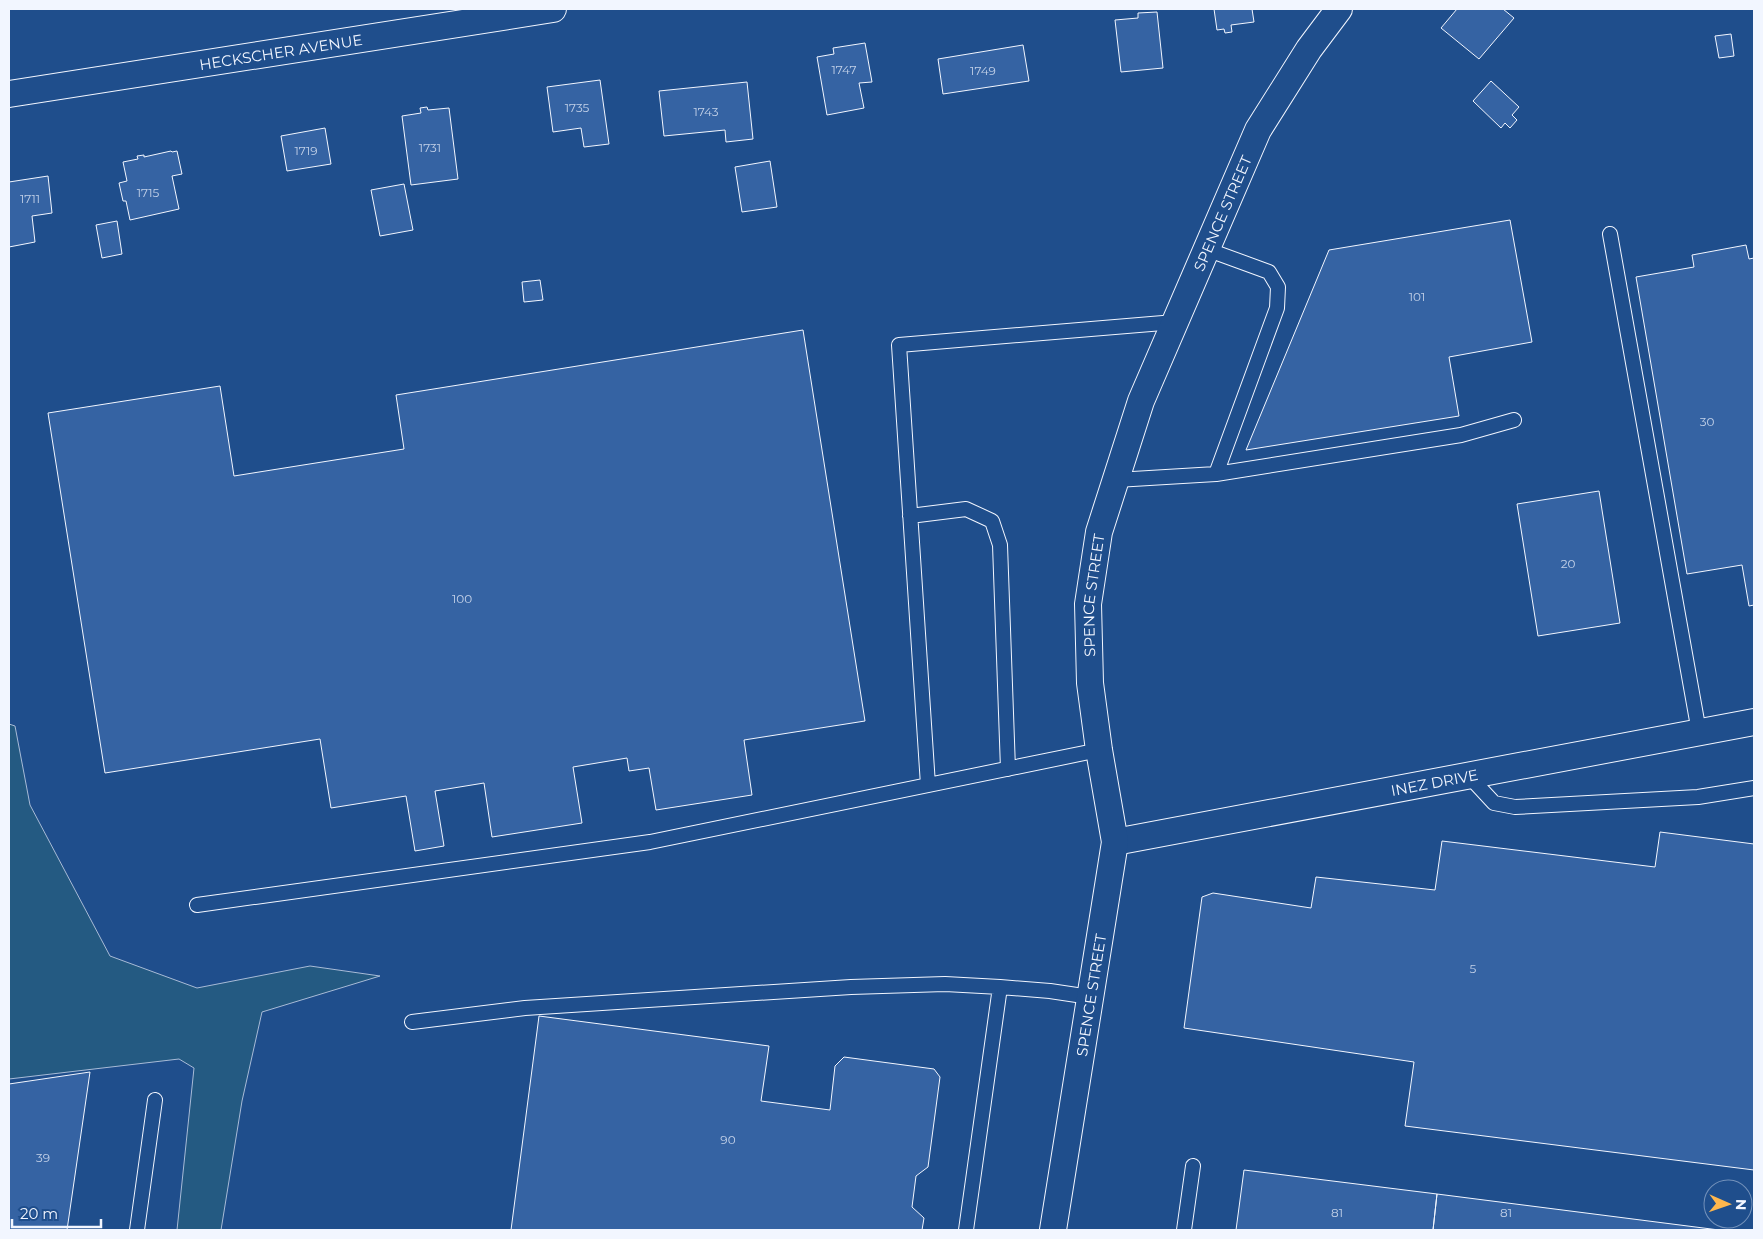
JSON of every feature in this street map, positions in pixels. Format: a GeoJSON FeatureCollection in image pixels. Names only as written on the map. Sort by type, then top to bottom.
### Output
{"type":"FeatureCollection","features":[{"type":"Feature","properties":{"kind":"street","name":"HECKSCHER AVENUE"},"geometry":{"type":"LineString","coordinates":[[9,94],[553,9]]}},
{"type":"Feature","properties":{"kind":"street","name":"SPENCE STREET"},"geometry":{"type":"LineString","coordinates":[[1054,1230],[1115,842],[1099,750],[1090,683],[1088,604],[1099,532],[1141,401],[1258,130],[1309,49],[1339,9]]}},
{"type":"Feature","properties":{"kind":"street","name":"INEZ DRIVE"},"geometry":{"type":"LineString","coordinates":[[1115,842],[1754,722]]}},
{"type":"Feature","properties":{"kind":"lane"},"geometry":{"type":"LineString","coordinates":[[1610,234],[1699,732]]}},
{"type":"Feature","properties":{"kind":"lane"},"geometry":{"type":"LineString","coordinates":[[1206,250],[1269,272],[1278,288],[1277,308],[1216,474]]}},
{"type":"Feature","properties":{"kind":"lane"},"geometry":{"type":"LineString","coordinates":[[928,785],[899,345],[1175,322]]}},
{"type":"Feature","properties":{"kind":"lane"},"geometry":{"type":"LineString","coordinates":[[1116,480],[1216,474],[1461,435],[1514,420]]}},
{"type":"Feature","properties":{"kind":"lane"},"geometry":{"type":"LineString","coordinates":[[910,516],[966,509],[992,521],[1000,545],[1008,769]]}},
{"type":"Feature","properties":{"kind":"lane"},"geometry":{"type":"LineString","coordinates":[[197,905],[650,842],[1099,750]]}},
{"type":"Feature","properties":{"kind":"lane"},"geometry":{"type":"LineString","coordinates":[[1470,776],[1494,803],[1515,807],[1698,797],[1754,788]]}},
{"type":"Feature","properties":{"kind":"lane"},"geometry":{"type":"LineString","coordinates":[[412,1022],[525,1008],[851,987],[945,984],[1050,991],[1090,998]]}},
{"type":"Feature","properties":{"kind":"lane"},"geometry":{"type":"LineString","coordinates":[[966,1230],[1000,987]]}},
{"type":"Feature","properties":{"kind":"lane"},"geometry":{"type":"LineString","coordinates":[[137,1230],[155,1100]]}},
{"type":"Feature","properties":{"kind":"lane"},"geometry":{"type":"LineString","coordinates":[[1184,1230],[1193,1166]]}},
{"type":"Feature","properties":{"kind":"shaded area"},"geometry":{"type":"Polygon","coordinates":[[[9,724],[15,726],[30,805],[110,956],[197,988],[310,966],[380,976],[262,1012],[242,1101],[221,1230],[177,1230],[194,1068],[179,1059],[9,1079],[9,724]]]}},
{"type":"Feature","properties":{"kind":"building"},"geometry":{"type":"Polygon","coordinates":[[[1214,9],[1252,9],[1254,22],[1231,25],[1232,32],[1225,33],[1224,29],[1217,30],[1214,9]]]}},
{"type":"Feature","properties":{"kind":"building"},"geometry":{"type":"Polygon","coordinates":[[[1457,9],[1503,9],[1514,18],[1479,59],[1441,28],[1457,9]]]}},
{"type":"Feature","properties":{"kind":"building"},"geometry":{"type":"Polygon","coordinates":[[[1157,12],[1163,68],[1121,72],[1115,20],[1138,18],[1138,13],[1157,12]]]}},
{"type":"Feature","properties":{"kind":"building"},"geometry":{"type":"Polygon","coordinates":[[[1731,34],[1734,56],[1719,58],[1715,36],[1731,34]]]}},
{"type":"Feature","properties":{"kind":"building"},"geometry":{"type":"Polygon","coordinates":[[[865,43],[872,82],[859,83],[864,108],[827,115],[817,57],[834,54],[833,48],[865,43]]]}},
{"type":"Feature","properties":{"kind":"building"},"geometry":{"type":"Polygon","coordinates":[[[1023,45],[1029,81],[943,94],[938,59],[1023,45]]]}},
{"type":"Feature","properties":{"kind":"building"},"geometry":{"type":"Polygon","coordinates":[[[600,80],[609,144],[584,147],[581,128],[553,132],[547,87],[600,80]]]}},
{"type":"Feature","properties":{"kind":"building"},"geometry":{"type":"Polygon","coordinates":[[[1491,81],[1519,107],[1512,115],[1517,120],[1510,128],[1505,123],[1501,128],[1473,101],[1491,81]]]}},
{"type":"Feature","properties":{"kind":"building"},"geometry":{"type":"Polygon","coordinates":[[[747,82],[753,139],[726,142],[725,130],[664,136],[659,91],[747,82]]]}},
{"type":"Feature","properties":{"kind":"building"},"geometry":{"type":"Polygon","coordinates":[[[427,107],[428,110],[449,108],[458,179],[411,185],[402,116],[421,113],[420,108],[427,107]]]}},
{"type":"Feature","properties":{"kind":"building"},"geometry":{"type":"Polygon","coordinates":[[[325,128],[331,164],[287,171],[281,136],[325,128]]]}},
{"type":"Feature","properties":{"kind":"building"},"geometry":{"type":"Polygon","coordinates":[[[177,151],[182,174],[172,176],[179,209],[130,220],[126,201],[123,201],[119,183],[127,181],[123,162],[138,159],[137,156],[144,155],[144,157],[177,151]]]}},
{"type":"Feature","properties":{"kind":"building"},"geometry":{"type":"Polygon","coordinates":[[[770,161],[777,207],[742,212],[735,167],[770,161]]]}},
{"type":"Feature","properties":{"kind":"building"},"geometry":{"type":"Polygon","coordinates":[[[48,176],[52,213],[32,216],[35,242],[9,247],[9,182],[48,176]]]}},
{"type":"Feature","properties":{"kind":"building"},"geometry":{"type":"Polygon","coordinates":[[[404,184],[413,230],[380,236],[371,190],[404,184]]]}},
{"type":"Feature","properties":{"kind":"building"},"geometry":{"type":"Polygon","coordinates":[[[1510,220],[1532,342],[1449,357],[1459,416],[1246,450],[1329,250],[1510,220]]]}},
{"type":"Feature","properties":{"kind":"building"},"geometry":{"type":"Polygon","coordinates":[[[117,221],[122,254],[102,258],[96,225],[117,221]]]}},
{"type":"Feature","properties":{"kind":"building"},"geometry":{"type":"Polygon","coordinates":[[[1746,245],[1749,259],[1754,258],[1754,605],[1749,606],[1742,565],[1687,574],[1636,277],[1694,267],[1692,255],[1746,245]]]}},
{"type":"Feature","properties":{"kind":"building"},"geometry":{"type":"Polygon","coordinates":[[[540,280],[543,300],[524,302],[522,282],[540,280]]]}},
{"type":"Feature","properties":{"kind":"building"},"geometry":{"type":"Polygon","coordinates":[[[803,330],[865,721],[744,740],[752,795],[656,810],[649,768],[629,771],[627,758],[573,767],[582,823],[492,837],[484,783],[435,791],[444,846],[415,851],[406,796],[331,808],[320,739],[105,773],[48,413],[220,386],[234,476],[404,449],[396,395],[803,330]]]}},
{"type":"Feature","properties":{"kind":"building"},"geometry":{"type":"Polygon","coordinates":[[[1599,491],[1620,623],[1538,636],[1517,504],[1599,491]]]}},
{"type":"Feature","properties":{"kind":"building"},"geometry":{"type":"Polygon","coordinates":[[[1660,832],[1754,844],[1754,1170],[1405,1126],[1414,1062],[1184,1028],[1202,897],[1213,893],[1311,908],[1316,877],[1435,890],[1442,841],[1655,867],[1660,832]]]}},
{"type":"Feature","properties":{"kind":"building"},"geometry":{"type":"Polygon","coordinates":[[[539,1016],[769,1046],[761,1101],[830,1110],[835,1066],[844,1057],[934,1069],[940,1077],[928,1167],[916,1176],[912,1207],[924,1218],[922,1230],[511,1230],[539,1016]]]}},
{"type":"Feature","properties":{"kind":"building"},"geometry":{"type":"Polygon","coordinates":[[[90,1072],[67,1230],[9,1230],[9,1084],[90,1072]]]}},
{"type":"Feature","properties":{"kind":"building"},"geometry":{"type":"Polygon","coordinates":[[[1244,1170],[1437,1194],[1433,1230],[1236,1230],[1244,1170]]]}},
{"type":"Feature","properties":{"kind":"building"},"geometry":{"type":"Polygon","coordinates":[[[1437,1194],[1719,1230],[1433,1230],[1437,1194]]]}}]}
